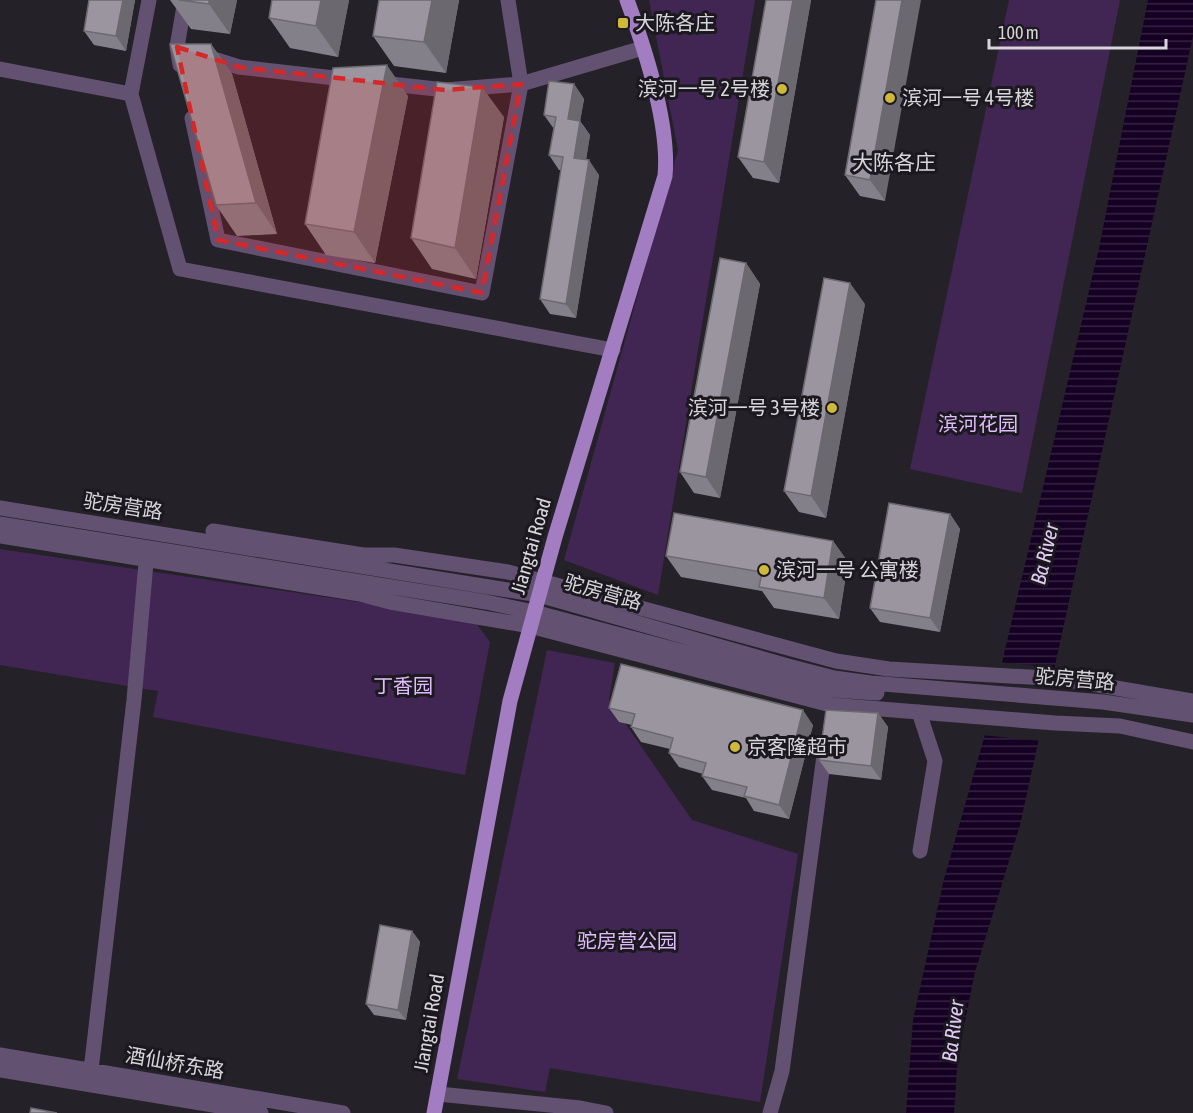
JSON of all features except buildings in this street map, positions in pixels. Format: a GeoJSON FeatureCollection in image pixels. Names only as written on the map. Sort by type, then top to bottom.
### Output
{"type":"FeatureCollection","features":[{"type":"Feature","properties":{"kind":"main road","name":"Jiangtai Road"},"geometry":{"type":"LineString","coordinates":[[434,1113],[510,701],[541,588],[665,176],[667,158],[662,121],[643,48],[627,0]]}},
{"type":"Feature","properties":{"kind":"street"},"geometry":{"type":"LineString","coordinates":[[148,0],[131,94],[180,270],[613,350]]}},
{"type":"Feature","properties":{"kind":"street"},"geometry":{"type":"LineString","coordinates":[[184,81],[177,47],[185,0]]}},
{"type":"Feature","properties":{"kind":"street"},"geometry":{"type":"LineString","coordinates":[[189,104],[218,240],[482,293],[521,84],[508,0]]}},
{"type":"Feature","properties":{"kind":"street"},"geometry":{"type":"LineString","coordinates":[[177,47],[239,67],[445,90],[521,84],[643,48]]}},
{"type":"Feature","properties":{"kind":"street"},"geometry":{"type":"LineString","coordinates":[[0,69],[131,94]]}},
{"type":"Feature","properties":{"kind":"street"},"geometry":{"type":"LineString","coordinates":[[0,497],[363,555],[394,555],[508,572],[541,588],[836,661],[890,669],[1063,679],[1193,700]]}},
{"type":"Feature","properties":{"kind":"street","name":"驼房营路"},"geometry":{"type":"LineString","coordinates":[[0,508],[541,588],[788,666],[833,684]]}},
{"type":"Feature","properties":{"kind":"street","name":"驼房营路"},"geometry":{"type":"LineString","coordinates":[[0,524],[147,554],[463,598],[532,619],[833,684],[871,683],[971,695],[1132,705],[1193,715]]}},
{"type":"Feature","properties":{"kind":"street"},"geometry":{"type":"LineString","coordinates":[[0,536],[147,554],[134,700],[92,1070]]}},
{"type":"Feature","properties":{"kind":"street"},"geometry":{"type":"LineString","coordinates":[[532,619],[829,717],[919,712],[968,715],[1120,726],[1193,742]]}},
{"type":"Feature","properties":{"kind":"street"},"geometry":{"type":"LineString","coordinates":[[771,1113],[782,1071],[836,661]]}},
{"type":"Feature","properties":{"kind":"street","name":"驼房营路"},"geometry":{"type":"LineString","coordinates":[[1058,702],[1193,726]]}},
{"type":"Feature","properties":{"kind":"street"},"geometry":{"type":"LineString","coordinates":[[919,712],[935,761],[920,851]]}},
{"type":"Feature","properties":{"kind":"street","name":"酒仙桥东路"},"geometry":{"type":"LineString","coordinates":[[0,1055],[343,1113]]}},
{"type":"Feature","properties":{"kind":"street","name":"酒仙桥东路"},"geometry":{"type":"LineString","coordinates":[[0,1070],[261,1113]]}},
{"type":"Feature","properties":{"kind":"street"},"geometry":{"type":"LineString","coordinates":[[438,1094],[580,1108],[606,1113]]}},
{"type":"Feature","properties":{"kind":"highlighted area"},"geometry":{"type":"Polygon","coordinates":[[[177,47],[239,67],[445,90],[521,84],[482,293],[218,240],[177,47]]]}},
{"type":"Feature","properties":{"kind":"green space"},"geometry":{"type":"Polygon","coordinates":[[[649,0],[755,0],[658,595],[564,560],[678,150],[649,0]]]}},
{"type":"Feature","properties":{"kind":"green space","name":"滨河花园"},"geometry":{"type":"Polygon","coordinates":[[[1009,0],[1120,0],[1022,493],[910,469],[1009,0]]]}},
{"type":"Feature","properties":{"kind":"green space","name":"丁香园"},"geometry":{"type":"Polygon","coordinates":[[[0,549],[473,619],[490,642],[465,775],[153,717],[158,691],[0,665],[0,549]]]}},
{"type":"Feature","properties":{"kind":"green space","name":"驼房营公园"},"geometry":{"type":"Polygon","coordinates":[[[547,650],[615,663],[609,700],[692,820],[798,854],[760,1102],[550,1068],[545,1092],[457,1079],[547,650]]]}},
{"type":"Feature","properties":{"kind":"water","name":"Ba River"},"geometry":{"type":"Polygon","coordinates":[[[1148,0],[1193,0],[1193,36],[1020,825],[975,972],[958,1055],[954,1113],[906,1113],[913,1020],[944,879],[986,731],[1099,248],[1148,0]]]}},
{"type":"Feature","properties":{"kind":"pier"},"geometry":{"type":"Polygon","coordinates":[[[999,662],[1058,668],[1041,741],[981,735],[999,662]]]}},
{"type":"Feature","properties":{"kind":"place","name":"大陈各庄"},"geometry":{"type":"Point","coordinates":[623,23]}},
{"type":"Feature","properties":{"kind":"place","name":"滨河一号 2号楼"},"geometry":{"type":"Point","coordinates":[782,89]}},
{"type":"Feature","properties":{"kind":"place","name":"滨河一号 4号楼"},"geometry":{"type":"Point","coordinates":[890,98]}},
{"type":"Feature","properties":{"kind":"place","name":"滨河一号 3号楼"},"geometry":{"type":"Point","coordinates":[832,408]}},
{"type":"Feature","properties":{"kind":"place","name":"滨河一号 公寓楼"},"geometry":{"type":"Point","coordinates":[764,570]}},
{"type":"Feature","properties":{"kind":"place","name":"京客隆超市"},"geometry":{"type":"Point","coordinates":[735,747]}},
{"type":"Feature","properties":{"kind":"district","name":"大陈各庄"},"geometry":{"type":"Point","coordinates":[894,163]}}]}
